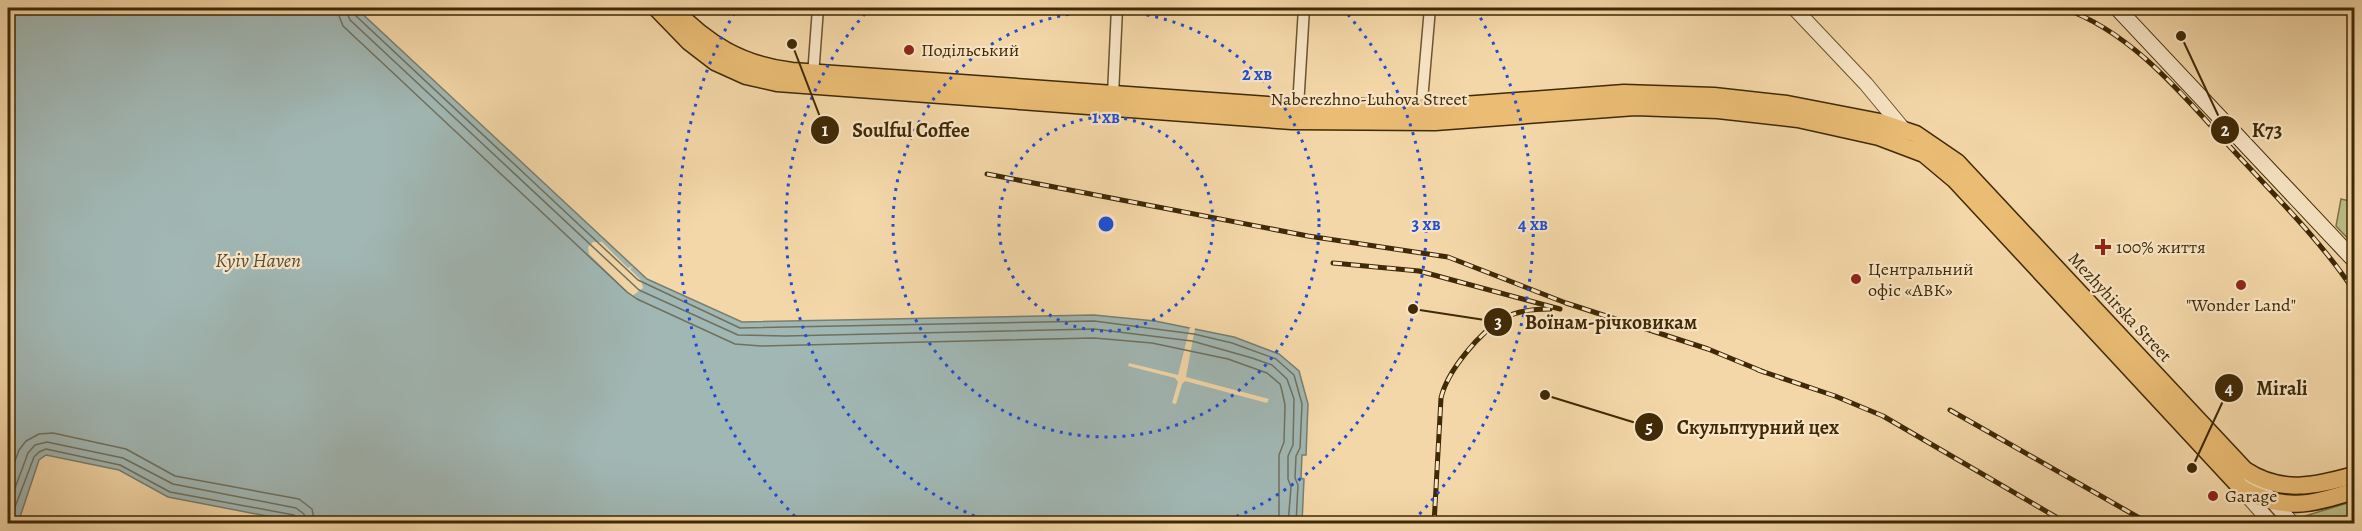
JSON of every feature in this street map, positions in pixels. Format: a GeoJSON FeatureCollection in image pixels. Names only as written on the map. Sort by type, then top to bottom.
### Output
{"type":"FeatureCollection","features":[{"type":"Feature","properties":{"kind":"main road","name":"Naberezhno-Luhova Street"},"geometry":{"type":"LineString","coordinates":[[656,8],[689,42],[730,70],[777,84],[812,80],[1113,95],[1421,115],[1623,93],[1674,93],[1794,105],[1855,116],[1903,129]]}},
{"type":"Feature","properties":{"kind":"main road","name":"Naberezhno-Luhova Street"},"geometry":{"type":"LineString","coordinates":[[673,8],[711,43],[739,59],[812,80],[1254,119],[1683,107],[1754,114],[1843,128],[1897,142],[1924,154]]}},
{"type":"Feature","properties":{"kind":"main road"},"geometry":{"type":"LineString","coordinates":[[2117,8],[2355,260]]}},
{"type":"Feature","properties":{"kind":"main road","name":"Mezhyhirska Street"},"geometry":{"type":"LineString","coordinates":[[1903,129],[1935,145],[1970,176],[2245,470],[2268,483],[2301,487],[2318,486],[2355,475]]}},
{"type":"Feature","properties":{"kind":"main road","name":"Mezhyhirska Street"},"geometry":{"type":"LineString","coordinates":[[1924,154],[1971,196],[2241,488],[2275,503],[2290,517],[2322,501],[2355,491]]}},
{"type":"Feature","properties":{"kind":"street"},"geometry":{"type":"LineString","coordinates":[[812,80],[818,8]]}},
{"type":"Feature","properties":{"kind":"street"},"geometry":{"type":"LineString","coordinates":[[1113,95],[1117,8]]}},
{"type":"Feature","properties":{"kind":"street"},"geometry":{"type":"LineString","coordinates":[[1298,107],[1304,8]]}},
{"type":"Feature","properties":{"kind":"street"},"geometry":{"type":"LineString","coordinates":[[1421,115],[1430,8]]}},
{"type":"Feature","properties":{"kind":"street","name":"Mezhyhirska Street"},"geometry":{"type":"LineString","coordinates":[[1794,8],[1876,95],[1924,154]]}},
{"type":"Feature","properties":{"kind":"street"},"geometry":{"type":"LineString","coordinates":[[2245,470],[2275,503]]}},
{"type":"Feature","properties":{"kind":"street"},"geometry":{"type":"LineString","coordinates":[[2290,517],[2318,486]]}},
{"type":"Feature","properties":{"kind":"street"},"geometry":{"type":"LineString","coordinates":[[2241,488],[2272,524]]}},
{"type":"Feature","properties":{"kind":"green space"},"geometry":{"type":"Polygon","coordinates":[[[2341,199],[2354,202],[2354,245],[2336,226],[2341,199]]]}},
{"type":"Feature","properties":{"kind":"green space"},"geometry":{"type":"Polygon","coordinates":[[[2354,501],[2354,523],[2306,523],[2304,521],[2305,516],[2354,501]]]}},
{"type":"Feature","properties":{"kind":"water","name":"Kyiv Haven"},"geometry":{"type":"Polygon","coordinates":[[[8,8],[356,8],[647,279],[742,322],[1094,315],[1155,321],[1234,337],[1279,354],[1299,371],[1308,404],[1306,455],[1302,455],[1301,478],[1304,479],[1302,523],[303,523],[168,497],[119,470],[46,455],[39,460],[18,523],[8,523],[8,8]]]}},
{"type":"Feature","properties":{"kind":"pier"},"geometry":{"type":"Polygon","coordinates":[[[593,242],[602,242],[628,268],[633,266],[630,269],[641,280],[643,288],[632,296],[589,254],[588,247],[593,242]]]}},
{"type":"Feature","properties":{"kind":"pier"},"geometry":{"type":"Polygon","coordinates":[[[1190,327],[1195,328],[1186,377],[1269,399],[1267,403],[1185,381],[1176,404],[1172,403],[1178,382],[1175,378],[1128,366],[1129,363],[1178,375],[1190,327]]]}},
{"type":"Feature","properties":{"kind":"railway"},"geometry":{"type":"LineString","coordinates":[[2063,8],[2090,20],[2116,36],[2162,74],[2302,225],[2354,291]]}},
{"type":"Feature","properties":{"kind":"railway"},"geometry":{"type":"LineString","coordinates":[[987,174],[1308,236],[1448,257],[1566,303],[1708,349],[1764,372]]}},
{"type":"Feature","properties":{"kind":"railway"},"geometry":{"type":"LineString","coordinates":[[1333,263],[1419,271],[1560,309]]}},
{"type":"Feature","properties":{"kind":"railway"},"geometry":{"type":"LineString","coordinates":[[1434,524],[1441,398],[1444,387],[1466,353],[1495,324],[1515,314],[1550,309]]}},
{"type":"Feature","properties":{"kind":"railway"},"geometry":{"type":"LineString","coordinates":[[1758,370],[1835,396],[1883,416],[2068,524]]}},
{"type":"Feature","properties":{"kind":"railway"},"geometry":{"type":"LineString","coordinates":[[1950,410],[2150,524]]}},
{"type":"Feature","properties":{"kind":"place","name":"К73"},"geometry":{"type":"Point","coordinates":[2181,36]}},
{"type":"Feature","properties":{"kind":"place","name":"Soulful Coffee"},"geometry":{"type":"Point","coordinates":[792,44]}},
{"type":"Feature","properties":{"kind":"place","name":"Подільський"},"geometry":{"type":"Point","coordinates":[909,50]}},
{"type":"Feature","properties":{"kind":"place","name":"100% життя"},"geometry":{"type":"Point","coordinates":[2103,247]}},
{"type":"Feature","properties":{"kind":"place","name":"Центральний офіс «АВК»"},"geometry":{"type":"Point","coordinates":[1856,279]}},
{"type":"Feature","properties":{"kind":"place","name":"\"Wonder Land\""},"geometry":{"type":"Point","coordinates":[2241,285]}},
{"type":"Feature","properties":{"kind":"place","name":"Воїнам-річковикам"},"geometry":{"type":"Point","coordinates":[1413,309]}},
{"type":"Feature","properties":{"kind":"place","name":"Скульптурний цех"},"geometry":{"type":"Point","coordinates":[1545,395]}},
{"type":"Feature","properties":{"kind":"place","name":"Mirali"},"geometry":{"type":"Point","coordinates":[2192,468]}},
{"type":"Feature","properties":{"kind":"place","name":"Garage"},"geometry":{"type":"Point","coordinates":[2213,496]}}]}
